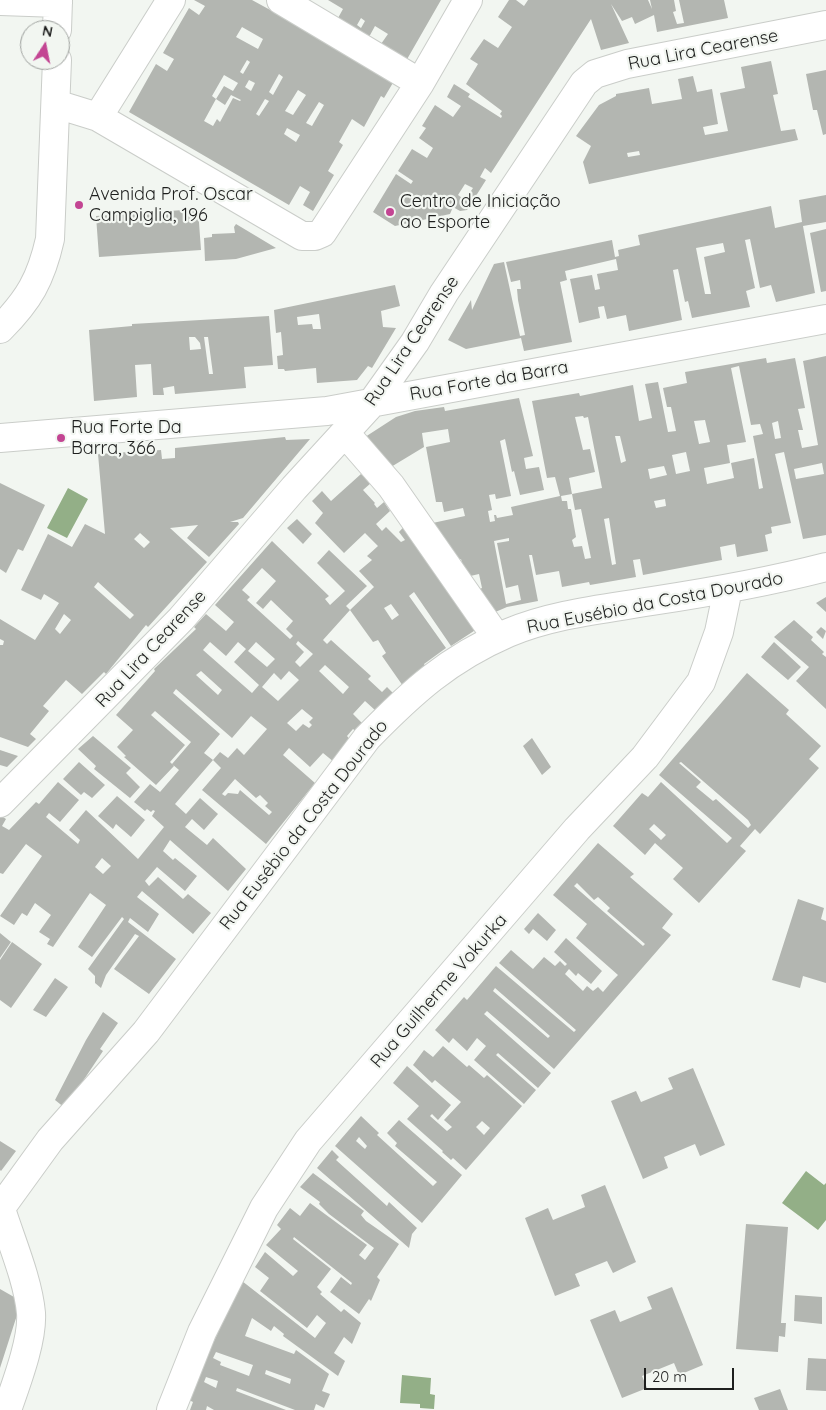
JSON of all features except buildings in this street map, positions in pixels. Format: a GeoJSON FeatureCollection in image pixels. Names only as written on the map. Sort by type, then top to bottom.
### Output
{"type":"FeatureCollection","features":[{"type":"Feature","properties":{"kind":"street"},"geometry":{"type":"LineString","coordinates":[[98,117],[171,0]]}},
{"type":"Feature","properties":{"kind":"street"},"geometry":{"type":"LineString","coordinates":[[281,0],[420,83]]}},
{"type":"Feature","properties":{"kind":"street"},"geometry":{"type":"LineString","coordinates":[[56,104],[98,117],[302,236],[315,236],[322,233],[420,83],[468,0]]}},
{"type":"Feature","properties":{"kind":"street"},"geometry":{"type":"LineString","coordinates":[[0,1],[58,2],[58,20]]}},
{"type":"Feature","properties":{"kind":"street","name":"Rua Lira Cearense"},"geometry":{"type":"LineString","coordinates":[[0,803],[107,697],[181,619],[371,404],[415,342],[444,293],[584,83],[595,74],[627,64],[826,25]]}},
{"type":"Feature","properties":{"kind":"street"},"geometry":{"type":"LineString","coordinates":[[0,329],[34,289],[44,266],[50,239],[57,70]]}},
{"type":"Feature","properties":{"kind":"street","name":"Rua Forte da Barra"},"geometry":{"type":"LineString","coordinates":[[0,438],[327,411],[371,404],[416,393],[490,382],[826,319]]}},
{"type":"Feature","properties":{"kind":"street"},"geometry":{"type":"LineString","coordinates":[[345,433],[391,486],[497,638]]}},
{"type":"Feature","properties":{"kind":"street","name":"Rua Eusébio da Costa Dourado"},"geometry":{"type":"LineString","coordinates":[[0,1209],[50,1140],[146,1032],[367,738],[408,695],[436,673],[497,638],[534,624],[572,615],[728,589],[826,567]]}},
{"type":"Feature","properties":{"kind":"street","name":"Rua Guilherme Vokurka"},"geometry":{"type":"LineString","coordinates":[[171,1410],[202,1332],[264,1208],[308,1141],[577,829],[645,757],[701,682],[719,632],[728,589]]}},
{"type":"Feature","properties":{"kind":"street"},"geometry":{"type":"LineString","coordinates":[[0,1209],[27,1292],[31,1314],[20,1374],[8,1410]]}},
{"type":"Feature","properties":{"kind":"shaded area"},"geometry":{"type":"Polygon","coordinates":[[[68,488],[88,499],[67,538],[47,528],[68,488]]]}},
{"type":"Feature","properties":{"kind":"shaded area"},"geometry":{"type":"Polygon","coordinates":[[[806,1171],[824,1185],[826,1183],[826,1220],[818,1230],[782,1203],[806,1171]]]}},
{"type":"Feature","properties":{"kind":"shaded area"},"geometry":{"type":"Polygon","coordinates":[[[402,1375],[431,1378],[430,1394],[435,1395],[434,1409],[420,1408],[420,1404],[400,1403],[402,1375]]]}},
{"type":"Feature","properties":{"kind":"place","name":"Avenida Prof. Oscar Campiglia, 196"},"geometry":{"type":"Point","coordinates":[79,205]}},
{"type":"Feature","properties":{"kind":"place","name":"Centro de Iniciação ao Esporte"},"geometry":{"type":"Point","coordinates":[390,212]}},
{"type":"Feature","properties":{"kind":"place","name":"Rua Forte Da Barra, 366"},"geometry":{"type":"Point","coordinates":[61,438]}}]}
